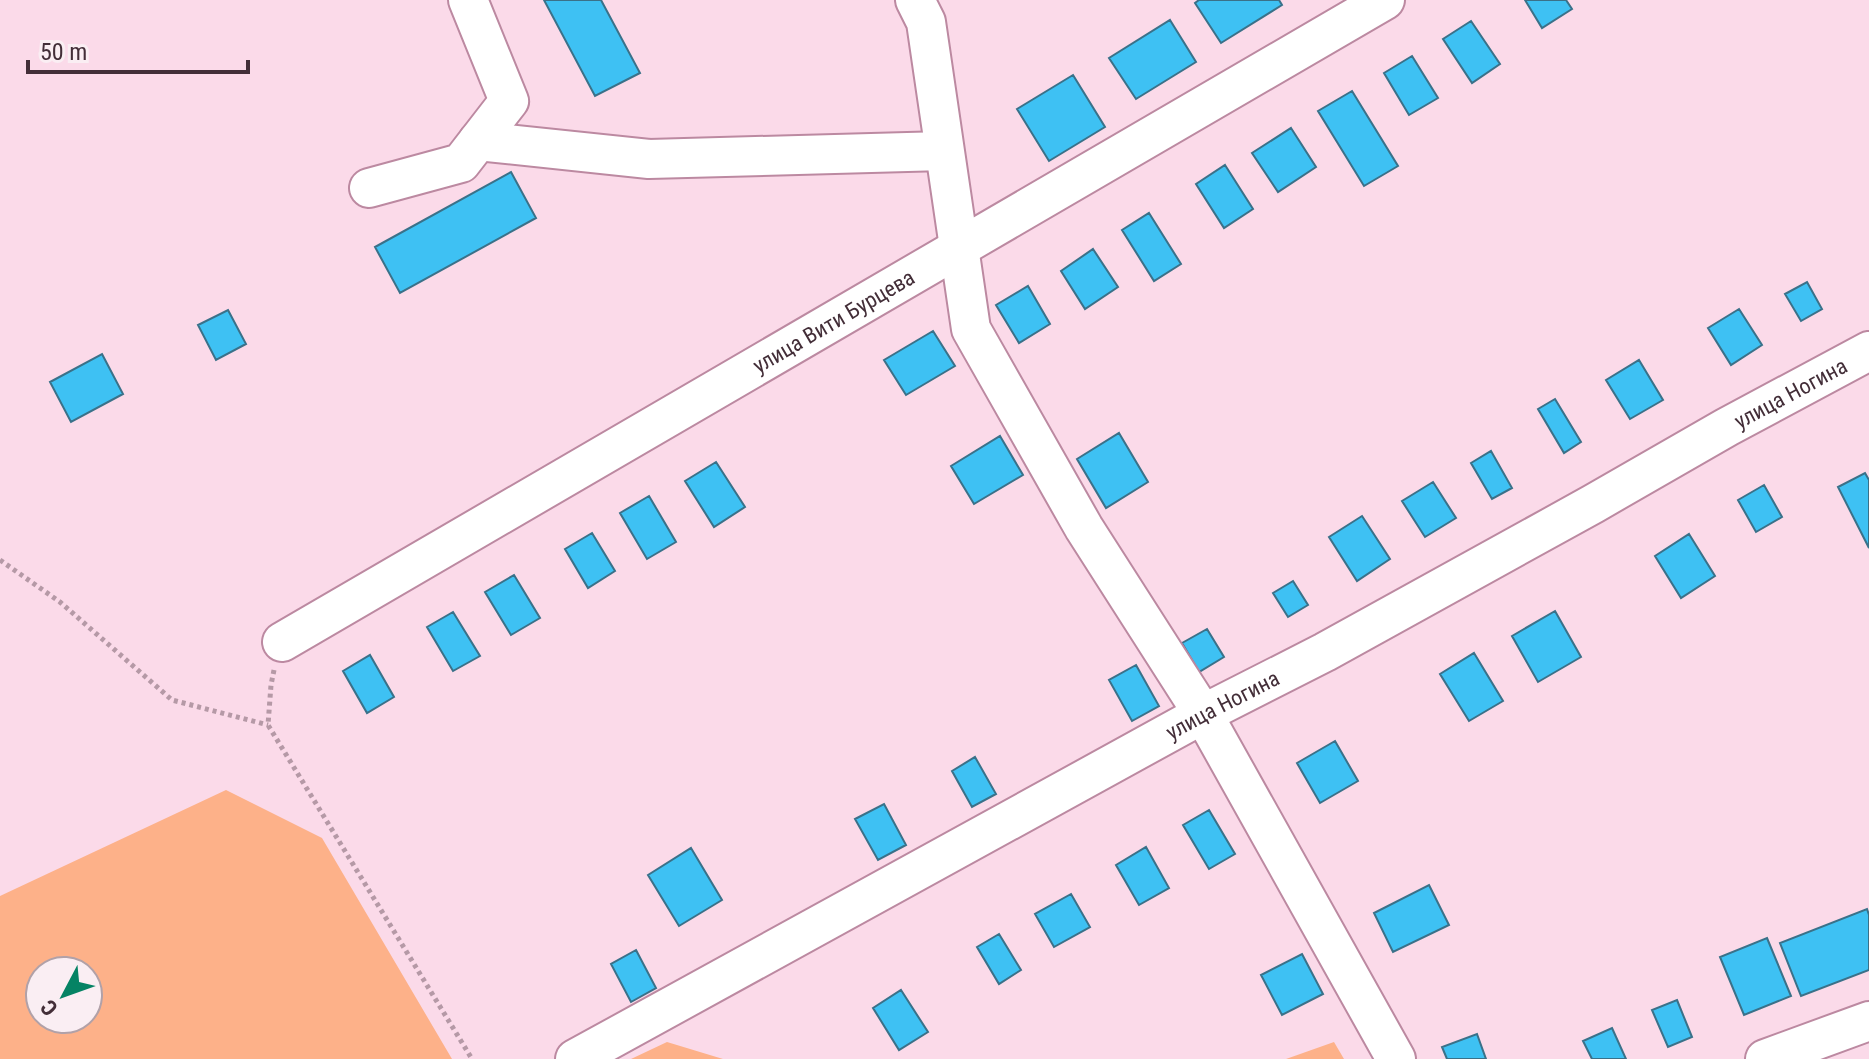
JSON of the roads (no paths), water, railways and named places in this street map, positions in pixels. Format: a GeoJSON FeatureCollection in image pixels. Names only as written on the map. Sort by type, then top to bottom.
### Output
{"type":"FeatureCollection","features":[{"type":"Feature","properties":{"kind":"street"},"geometry":{"type":"LineString","coordinates":[[369,188],[461,163],[509,101],[468,0]]}},
{"type":"Feature","properties":{"kind":"street"},"geometry":{"type":"LineString","coordinates":[[915,0],[926,22],[971,329],[1084,528],[1203,714],[1396,1059]]}},
{"type":"Feature","properties":{"kind":"street","name":"улица Вити Бурцева"},"geometry":{"type":"LineString","coordinates":[[282,642],[1385,0]]}},
{"type":"Feature","properties":{"kind":"street"},"geometry":{"type":"LineString","coordinates":[[478,141],[649,159],[944,151]]}},
{"type":"Feature","properties":{"kind":"street","name":"улица Ногина"},"geometry":{"type":"LineString","coordinates":[[575,1059],[1203,714],[1325,652],[1869,351]]}},
{"type":"Feature","properties":{"kind":"street"},"geometry":{"type":"LineString","coordinates":[[1765,1059],[1869,1021]]}}]}
